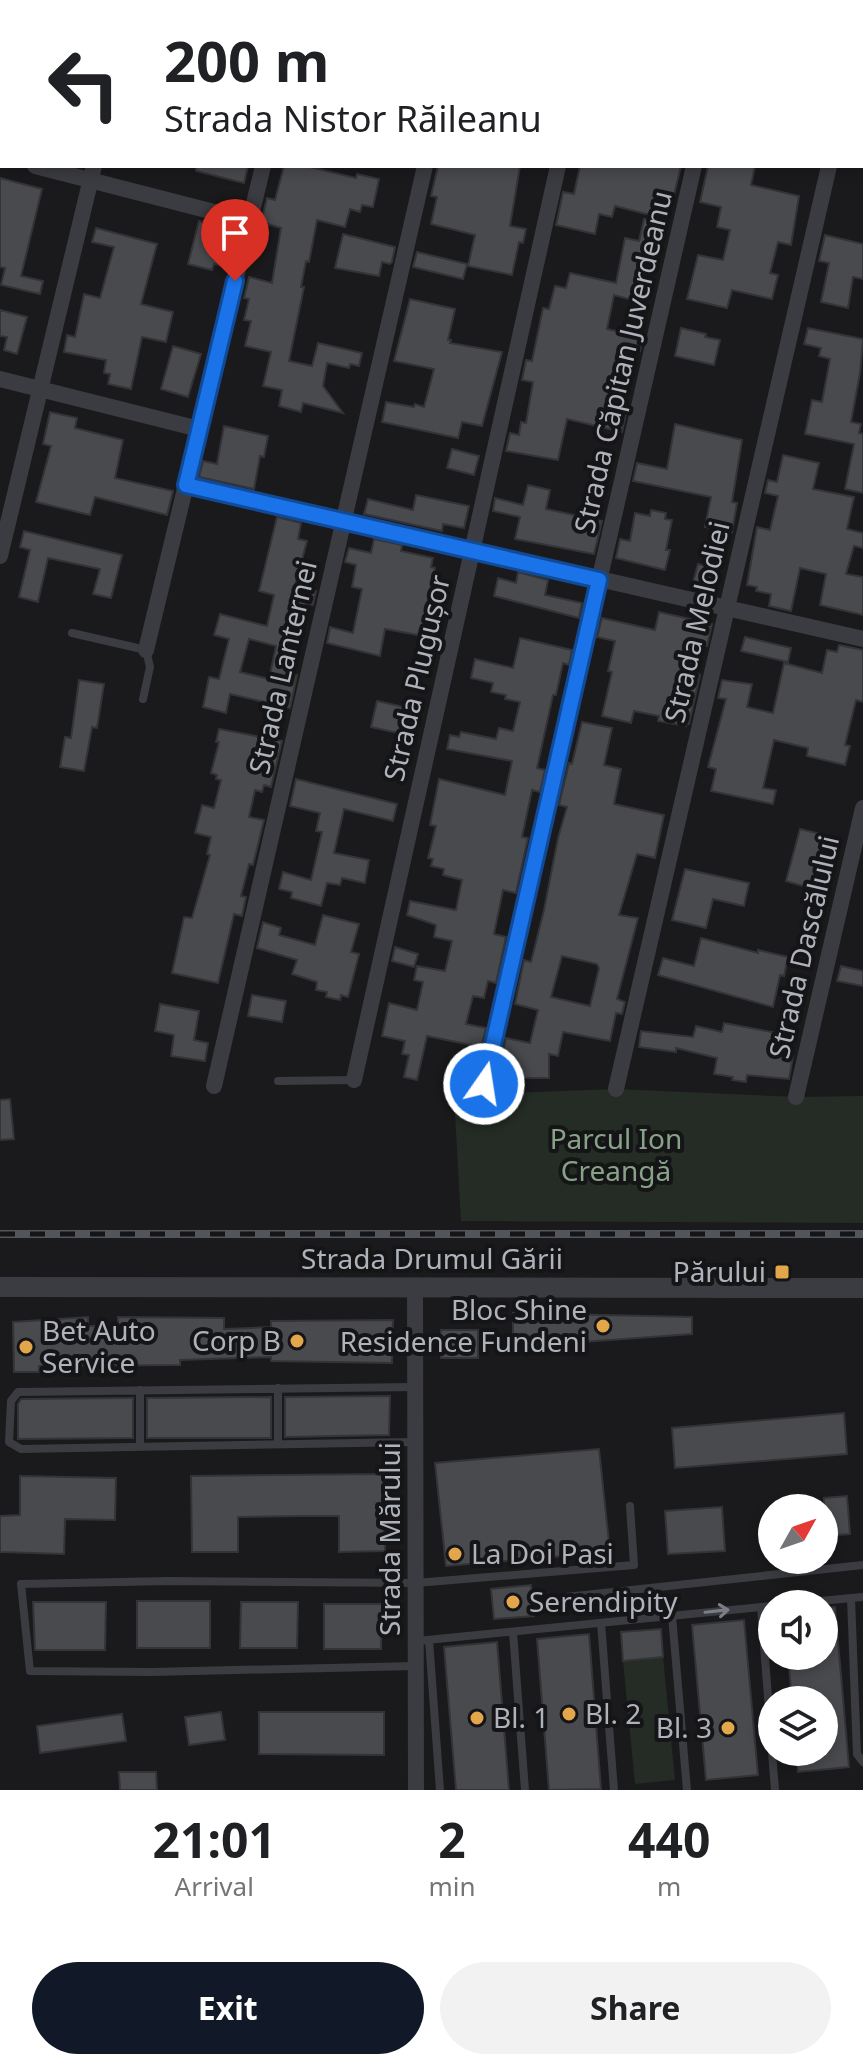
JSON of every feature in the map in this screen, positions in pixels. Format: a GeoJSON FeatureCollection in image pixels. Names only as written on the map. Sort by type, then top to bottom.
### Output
{"type":"FeatureCollection","features":[{"type":"Feature","properties":{"kind":"street"},"geometry":{"type":"LineString","coordinates":[[51,168],[92,173],[249,221]]}},
{"type":"Feature","properties":{"kind":"street"},"geometry":{"type":"LineString","coordinates":[[146,650],[262,168]]}},
{"type":"Feature","properties":{"kind":"street","name":"Strada Lanternei"},"geometry":{"type":"LineString","coordinates":[[214,1086],[425,168]]}},
{"type":"Feature","properties":{"kind":"street","name":"Strada Plugușor"},"geometry":{"type":"LineString","coordinates":[[354,1080],[558,168]]}},
{"type":"Feature","properties":{"kind":"street","name":"Strada Căpitan Juverdeanu"},"geometry":{"type":"LineString","coordinates":[[484,1084],[694,168]]}},
{"type":"Feature","properties":{"kind":"street","name":"Strada Melodiei"},"geometry":{"type":"LineString","coordinates":[[616,1089],[829,168]]}},
{"type":"Feature","properties":{"kind":"street"},"geometry":{"type":"LineString","coordinates":[[0,556],[92,173]]}},
{"type":"Feature","properties":{"kind":"street"},"geometry":{"type":"LineString","coordinates":[[0,379],[199,429]]}},
{"type":"Feature","properties":{"kind":"street"},"geometry":{"type":"LineString","coordinates":[[186,485],[863,639]]}},
{"type":"Feature","properties":{"kind":"street","name":"Strada Dascălului"},"geometry":{"type":"LineString","coordinates":[[796,1097],[863,808]]}},
{"type":"Feature","properties":{"kind":"street","name":"Strada Drumul Gării"},"geometry":{"type":"LineString","coordinates":[[0,1287],[863,1288]]}},
{"type":"Feature","properties":{"kind":"street","name":"Strada Mărului"},"geometry":{"type":"LineString","coordinates":[[415,1288],[416,1583],[423,1640],[416,1666],[416,1790]]}},
{"type":"Feature","properties":{"kind":"lane"},"geometry":{"type":"LineString","coordinates":[[72,633],[146,650],[150,667],[143,699]]}},
{"type":"Feature","properties":{"kind":"lane","name":"Strada Plugușor"},"geometry":{"type":"LineString","coordinates":[[278,1081],[354,1080]]}},
{"type":"Feature","properties":{"kind":"lane"},"geometry":{"type":"LineString","coordinates":[[415,1387],[18,1392],[11,1401],[9,1442],[21,1449],[416,1442]]}},
{"type":"Feature","properties":{"kind":"lane"},"geometry":{"type":"LineString","coordinates":[[278,1388],[278,1444]]}},
{"type":"Feature","properties":{"kind":"lane"},"geometry":{"type":"LineString","coordinates":[[140,1390],[140,1447]]}},
{"type":"Feature","properties":{"kind":"lane"},"geometry":{"type":"LineString","coordinates":[[416,1666],[151,1672],[30,1671],[21,1584],[198,1581],[416,1583],[634,1565],[630,1506]]}},
{"type":"Feature","properties":{"kind":"lane"},"geometry":{"type":"LineString","coordinates":[[566,1597],[863,1565]]}},
{"type":"Feature","properties":{"kind":"lane"},"geometry":{"type":"LineString","coordinates":[[838,1599],[863,1597]]}},
{"type":"Feature","properties":{"kind":"lane"},"geometry":{"type":"LineString","coordinates":[[851,1598],[857,1754],[863,1762]]}},
{"type":"Feature","properties":{"kind":"lane"},"geometry":{"type":"LineString","coordinates":[[440,1790],[423,1640],[758,1607]]}},
{"type":"Feature","properties":{"kind":"lane"},"geometry":{"type":"LineString","coordinates":[[672,1616],[687,1790]]}},
{"type":"Feature","properties":{"kind":"lane"},"geometry":{"type":"LineString","coordinates":[[601,1623],[614,1790]]}},
{"type":"Feature","properties":{"kind":"lane"},"geometry":{"type":"LineString","coordinates":[[513,1632],[525,1790]]}},
{"type":"Feature","properties":{"kind":"lane"},"geometry":{"type":"LineString","coordinates":[[773,1766],[775,1790]]}},
{"type":"Feature","properties":{"kind":"green space","name":"Parcul Ion Creangă"},"geometry":{"type":"Polygon","coordinates":[[[616,1089],[796,1097],[863,1096],[863,1223],[461,1221],[454,1095],[616,1089]]]}},
{"type":"Feature","properties":{"kind":"green space"},"geometry":{"type":"Polygon","coordinates":[[[663,1657],[675,1780],[635,1784],[623,1661],[663,1657]]]}},
{"type":"Feature","properties":{"kind":"building"},"geometry":{"type":"Polygon","coordinates":[[[196,168],[248,168],[244,183],[196,171],[196,168]]]}},
{"type":"Feature","properties":{"kind":"building"},"geometry":{"type":"Polygon","coordinates":[[[283,168],[314,168],[356,178],[357,174],[379,179],[373,207],[362,205],[360,212],[350,209],[345,227],[317,220],[309,262],[306,261],[289,361],[312,366],[318,343],[362,353],[359,366],[350,364],[349,368],[327,363],[323,386],[343,413],[303,403],[301,412],[279,406],[282,390],[263,386],[271,352],[245,346],[251,321],[244,320],[249,299],[244,298],[249,277],[272,283],[281,228],[261,222],[267,198],[275,200],[283,168]]]}},
{"type":"Feature","properties":{"kind":"building"},"geometry":{"type":"Polygon","coordinates":[[[438,168],[520,168],[510,226],[526,229],[523,243],[519,242],[512,275],[468,266],[475,235],[431,224],[437,197],[431,196],[438,168]]]}},
{"type":"Feature","properties":{"kind":"building"},"geometry":{"type":"Polygon","coordinates":[[[580,168],[681,168],[673,199],[663,197],[658,217],[615,206],[612,217],[599,214],[595,234],[556,225],[563,192],[574,194],[580,168]]]}},
{"type":"Feature","properties":{"kind":"building"},"geometry":{"type":"Polygon","coordinates":[[[708,168],[755,168],[751,185],[799,196],[791,245],[778,242],[770,273],[778,275],[772,299],[732,290],[727,308],[687,299],[698,255],[723,260],[730,230],[717,227],[721,207],[700,202],[708,168]]]}},
{"type":"Feature","properties":{"kind":"building"},"geometry":{"type":"Polygon","coordinates":[[[0,178],[42,189],[21,276],[43,281],[40,294],[1,285],[5,268],[0,267],[0,178]]]}},
{"type":"Feature","properties":{"kind":"building"},"geometry":{"type":"Polygon","coordinates":[[[644,219],[661,223],[653,259],[649,258],[640,302],[614,295],[607,329],[643,337],[640,351],[618,346],[612,377],[622,379],[616,406],[627,409],[622,432],[567,419],[558,460],[506,451],[510,433],[519,435],[521,422],[526,423],[533,382],[522,380],[526,360],[532,361],[543,308],[549,309],[555,286],[566,288],[570,273],[616,283],[625,238],[639,241],[644,219]]]}},
{"type":"Feature","properties":{"kind":"building"},"geometry":{"type":"Polygon","coordinates":[[[199,221],[229,230],[220,265],[214,264],[212,270],[188,264],[199,221]]]}},
{"type":"Feature","properties":{"kind":"building"},"geometry":{"type":"Polygon","coordinates":[[[96,228],[157,244],[141,304],[173,312],[166,342],[142,337],[131,389],[108,384],[110,374],[104,373],[106,360],[64,352],[67,335],[75,337],[84,294],[100,298],[114,247],[92,242],[96,228]]]}},
{"type":"Feature","properties":{"kind":"building"},"geometry":{"type":"Polygon","coordinates":[[[343,234],[395,247],[392,262],[382,262],[379,276],[335,268],[343,234]]]}},
{"type":"Feature","properties":{"kind":"building"},"geometry":{"type":"Polygon","coordinates":[[[825,235],[863,244],[863,279],[853,277],[848,308],[821,302],[829,263],[819,261],[825,235]]]}},
{"type":"Feature","properties":{"kind":"building"},"geometry":{"type":"Polygon","coordinates":[[[417,252],[467,264],[463,279],[413,267],[417,252]]]}},
{"type":"Feature","properties":{"kind":"building"},"geometry":{"type":"Polygon","coordinates":[[[410,299],[455,309],[448,340],[451,340],[450,343],[502,352],[482,426],[462,422],[458,438],[382,422],[386,402],[424,407],[434,369],[394,361],[410,299]]]}},
{"type":"Feature","properties":{"kind":"building"},"geometry":{"type":"Polygon","coordinates":[[[0,310],[27,317],[17,354],[4,350],[7,337],[0,336],[0,310]]]}},
{"type":"Feature","properties":{"kind":"building"},"geometry":{"type":"Polygon","coordinates":[[[681,328],[720,340],[714,365],[675,356],[681,328]]]}},
{"type":"Feature","properties":{"kind":"building"},"geometry":{"type":"Polygon","coordinates":[[[808,328],[863,339],[851,422],[861,424],[859,433],[863,434],[863,493],[845,489],[854,444],[805,434],[812,400],[822,402],[830,359],[819,356],[821,348],[804,344],[808,328]]]}},
{"type":"Feature","properties":{"kind":"building"},"geometry":{"type":"Polygon","coordinates":[[[173,346],[201,354],[188,397],[161,389],[173,346]]]}},
{"type":"Feature","properties":{"kind":"building"},"geometry":{"type":"Polygon","coordinates":[[[50,412],[77,418],[75,428],[123,440],[115,478],[173,491],[167,515],[95,497],[90,515],[36,502],[51,446],[43,444],[50,412]]]}},
{"type":"Feature","properties":{"kind":"building"},"geometry":{"type":"Polygon","coordinates":[[[675,424],[742,440],[732,502],[737,503],[732,532],[705,527],[711,497],[633,481],[637,463],[667,469],[675,424]]]}},
{"type":"Feature","properties":{"kind":"building"},"geometry":{"type":"Polygon","coordinates":[[[224,426],[268,436],[264,457],[260,456],[254,489],[199,477],[203,461],[217,464],[224,426]]]}},
{"type":"Feature","properties":{"kind":"building"},"geometry":{"type":"Polygon","coordinates":[[[452,449],[479,456],[474,475],[447,468],[452,449]]]}},
{"type":"Feature","properties":{"kind":"building"},"geometry":{"type":"Polygon","coordinates":[[[783,455],[819,463],[813,489],[854,497],[847,529],[863,533],[863,548],[854,546],[846,574],[863,577],[863,615],[820,605],[826,574],[800,568],[791,611],[769,606],[771,594],[756,591],[757,587],[747,585],[757,527],[770,530],[778,496],[765,493],[768,480],[777,482],[783,455]]]}},
{"type":"Feature","properties":{"kind":"building"},"geometry":{"type":"Polygon","coordinates":[[[528,485],[550,490],[546,509],[602,521],[594,554],[515,539],[520,517],[493,511],[495,498],[523,505],[528,485]]]}},
{"type":"Feature","properties":{"kind":"building"},"geometry":{"type":"Polygon","coordinates":[[[416,495],[469,506],[464,528],[443,524],[442,531],[364,514],[368,499],[413,510],[416,495]]]}},
{"type":"Feature","properties":{"kind":"building"},"geometry":{"type":"Polygon","coordinates":[[[651,510],[666,513],[665,519],[672,520],[665,570],[616,558],[620,539],[630,541],[635,513],[650,516],[651,510]]]}},
{"type":"Feature","properties":{"kind":"building"},"geometry":{"type":"Polygon","coordinates":[[[277,517],[301,523],[298,539],[307,541],[295,586],[316,591],[313,605],[306,603],[290,674],[297,675],[290,708],[230,694],[226,713],[203,707],[209,677],[219,679],[229,639],[214,635],[220,614],[267,626],[274,595],[259,591],[277,517]],[[249,639],[240,672],[269,679],[276,646],[249,639]]]}},
{"type":"Feature","properties":{"kind":"building"},"geometry":{"type":"Polygon","coordinates":[[[24,531],[122,555],[111,598],[93,594],[100,569],[48,558],[38,602],[19,597],[30,550],[20,547],[24,531]]]}},
{"type":"Feature","properties":{"kind":"building"},"geometry":{"type":"Polygon","coordinates":[[[374,539],[402,545],[401,551],[433,558],[431,567],[435,568],[425,614],[438,617],[435,633],[419,630],[418,635],[385,629],[380,656],[327,643],[330,627],[353,633],[362,589],[352,587],[356,565],[345,562],[349,548],[371,553],[374,539]]]}},
{"type":"Feature","properties":{"kind":"building"},"geometry":{"type":"Polygon","coordinates":[[[698,564],[718,569],[713,591],[692,586],[698,564]]]}},
{"type":"Feature","properties":{"kind":"building"},"geometry":{"type":"Polygon","coordinates":[[[518,572],[548,580],[545,595],[582,603],[579,618],[494,596],[498,578],[516,583],[518,572]]]}},
{"type":"Feature","properties":{"kind":"building"},"geometry":{"type":"Polygon","coordinates":[[[659,612],[712,624],[697,675],[700,675],[689,724],[658,721],[659,716],[634,711],[631,723],[602,716],[615,641],[597,637],[602,618],[655,630],[659,612]]]}},
{"type":"Feature","properties":{"kind":"building"},"geometry":{"type":"Polygon","coordinates":[[[745,637],[791,648],[788,662],[741,651],[745,637]]]}},
{"type":"Feature","properties":{"kind":"building"},"geometry":{"type":"Polygon","coordinates":[[[520,638],[572,650],[569,665],[563,663],[556,695],[553,695],[537,768],[545,770],[540,792],[532,790],[522,837],[528,838],[516,893],[503,890],[494,934],[506,937],[496,983],[488,981],[484,998],[473,996],[466,1024],[486,1028],[481,1047],[427,1036],[417,1080],[404,1077],[409,1055],[402,1054],[405,1041],[382,1036],[389,1003],[417,1010],[423,982],[414,980],[417,966],[445,971],[452,941],[434,937],[436,925],[407,915],[410,901],[456,910],[462,880],[443,875],[444,869],[431,866],[433,859],[428,858],[436,826],[430,825],[439,779],[505,795],[512,761],[447,749],[450,735],[459,737],[461,732],[496,739],[499,728],[513,731],[520,702],[491,692],[493,683],[471,678],[475,659],[513,668],[520,638]]]}},
{"type":"Feature","properties":{"kind":"building"},"geometry":{"type":"Polygon","coordinates":[[[839,645],[863,650],[863,702],[856,700],[845,745],[850,746],[845,765],[807,756],[808,748],[774,740],[763,788],[776,790],[773,804],[711,791],[716,769],[708,767],[726,699],[718,698],[722,680],[752,684],[747,707],[773,713],[784,663],[822,673],[827,650],[837,652],[839,645]]]}},
{"type":"Feature","properties":{"kind":"building"},"geometry":{"type":"Polygon","coordinates":[[[79,680],[104,684],[97,728],[92,727],[84,771],[60,767],[65,737],[71,738],[79,680]]]}},
{"type":"Feature","properties":{"kind":"building"},"geometry":{"type":"Polygon","coordinates":[[[377,701],[413,709],[407,735],[371,727],[377,701]]]}},
{"type":"Feature","properties":{"kind":"building"},"geometry":{"type":"Polygon","coordinates":[[[582,722],[612,728],[604,765],[621,769],[614,804],[664,815],[655,858],[637,854],[619,915],[638,918],[617,999],[625,1002],[622,1014],[616,1013],[610,1041],[563,1032],[558,1056],[549,1054],[549,1078],[508,1078],[509,1055],[503,1052],[506,1038],[530,1043],[538,1010],[515,1004],[524,960],[531,962],[544,910],[567,807],[559,805],[569,763],[572,764],[582,722]],[[562,956],[551,997],[590,1006],[599,968],[597,964],[562,956]]]}},
{"type":"Feature","properties":{"kind":"building"},"geometry":{"type":"Polygon","coordinates":[[[219,729],[282,741],[271,787],[264,785],[262,792],[255,790],[249,817],[264,820],[253,865],[249,864],[241,896],[246,897],[242,916],[234,914],[218,983],[172,973],[184,917],[192,918],[210,855],[207,854],[211,837],[195,833],[202,805],[214,808],[221,780],[211,773],[219,729]]]}},
{"type":"Feature","properties":{"kind":"building"},"geometry":{"type":"Polygon","coordinates":[[[296,779],[397,804],[393,821],[344,809],[334,853],[369,860],[365,883],[342,878],[340,885],[327,883],[321,906],[291,898],[292,892],[279,889],[283,872],[311,880],[322,832],[316,831],[320,813],[290,806],[296,779]]]}},
{"type":"Feature","properties":{"kind":"building"},"geometry":{"type":"Polygon","coordinates":[[[800,829],[833,837],[820,891],[786,881],[800,829]]]}},
{"type":"Feature","properties":{"kind":"building"},"geometry":{"type":"Polygon","coordinates":[[[685,869],[749,883],[744,906],[713,899],[706,928],[672,920],[685,869]]]}},
{"type":"Feature","properties":{"kind":"building"},"geometry":{"type":"Polygon","coordinates":[[[323,915],[359,924],[351,952],[359,954],[355,970],[348,997],[341,995],[340,1000],[326,997],[327,992],[316,990],[317,982],[292,974],[297,960],[257,948],[263,922],[281,928],[279,935],[315,945],[323,915]]]}},
{"type":"Feature","properties":{"kind":"building"},"geometry":{"type":"Polygon","coordinates":[[[701,938],[758,953],[758,950],[788,957],[784,976],[780,975],[773,1007],[658,975],[663,958],[694,966],[701,938]]]}},
{"type":"Feature","properties":{"kind":"building"},"geometry":{"type":"Polygon","coordinates":[[[395,947],[418,954],[414,967],[392,961],[395,947]]]}},
{"type":"Feature","properties":{"kind":"building"},"geometry":{"type":"Polygon","coordinates":[[[841,966],[863,971],[863,986],[837,981],[841,966]]]}},
{"type":"Feature","properties":{"kind":"building"},"geometry":{"type":"Polygon","coordinates":[[[252,995],[286,1001],[282,1022],[248,1016],[252,995]]]}},
{"type":"Feature","properties":{"kind":"building"},"geometry":{"type":"Polygon","coordinates":[[[160,1004],[199,1011],[194,1040],[208,1043],[205,1061],[171,1056],[174,1035],[155,1031],[160,1004]]]}},
{"type":"Feature","properties":{"kind":"building"},"geometry":{"type":"Polygon","coordinates":[[[724,1023],[793,1036],[789,1079],[747,1075],[746,1082],[732,1080],[733,1077],[714,1074],[717,1058],[676,1048],[676,1052],[639,1047],[641,1031],[693,1037],[696,1026],[722,1032],[724,1023]]]}},
{"type":"Feature","properties":{"kind":"building"},"geometry":{"type":"Polygon","coordinates":[[[10,1099],[14,1139],[0,1140],[0,1100],[10,1099]]]}},
{"type":"Feature","properties":{"kind":"building","name":"Bloc Shine Residence Fundeni"},"geometry":{"type":"Polygon","coordinates":[[[513,1313],[692,1317],[692,1334],[513,1347],[513,1313]]]}},
{"type":"Feature","properties":{"kind":"building"},"geometry":{"type":"Polygon","coordinates":[[[88,1317],[88,1326],[118,1326],[118,1317],[224,1318],[224,1329],[271,1327],[271,1321],[393,1320],[392,1363],[271,1361],[271,1357],[180,1360],[180,1365],[39,1366],[39,1372],[14,1372],[13,1322],[88,1317]]]}},
{"type":"Feature","properties":{"kind":"building"},"geometry":{"type":"Polygon","coordinates":[[[441,1330],[478,1330],[478,1358],[441,1358],[441,1330]]]}},
{"type":"Feature","properties":{"kind":"building"},"geometry":{"type":"Polygon","coordinates":[[[390,1396],[389,1435],[285,1437],[285,1397],[390,1396]]]}},
{"type":"Feature","properties":{"kind":"building"},"geometry":{"type":"Polygon","coordinates":[[[271,1397],[271,1438],[147,1438],[147,1398],[271,1397]]]}},
{"type":"Feature","properties":{"kind":"building"},"geometry":{"type":"Polygon","coordinates":[[[133,1398],[133,1438],[18,1439],[18,1404],[21,1399],[133,1398]]]}},
{"type":"Feature","properties":{"kind":"building"},"geometry":{"type":"Polygon","coordinates":[[[844,1413],[847,1454],[675,1468],[672,1428],[844,1413]]]}},
{"type":"Feature","properties":{"kind":"building"},"geometry":{"type":"Polygon","coordinates":[[[599,1449],[610,1552],[446,1566],[435,1463],[599,1449]]]}},
{"type":"Feature","properties":{"kind":"building"},"geometry":{"type":"Polygon","coordinates":[[[384,1474],[385,1551],[339,1552],[339,1516],[300,1516],[238,1517],[238,1552],[192,1552],[191,1476],[384,1474]]]}},
{"type":"Feature","properties":{"kind":"building"},"geometry":{"type":"Polygon","coordinates":[[[20,1476],[116,1478],[115,1520],[65,1519],[64,1554],[0,1552],[0,1516],[20,1515],[20,1476]]]}},
{"type":"Feature","properties":{"kind":"building"},"geometry":{"type":"Polygon","coordinates":[[[847,1496],[850,1534],[838,1535],[838,1497],[847,1496]]]}},
{"type":"Feature","properties":{"kind":"building"},"geometry":{"type":"Polygon","coordinates":[[[722,1507],[725,1551],[668,1554],[665,1511],[722,1507]]]}},
{"type":"Feature","properties":{"kind":"building","name":"Serendipity"},"geometry":{"type":"Polygon","coordinates":[[[531,1585],[534,1616],[494,1619],[491,1589],[531,1585]]]}},
{"type":"Feature","properties":{"kind":"building"},"geometry":{"type":"Polygon","coordinates":[[[137,1601],[210,1601],[210,1648],[137,1648],[137,1601]]]}},
{"type":"Feature","properties":{"kind":"building"},"geometry":{"type":"Polygon","coordinates":[[[33,1602],[106,1602],[105,1650],[35,1650],[33,1602]]]}},
{"type":"Feature","properties":{"kind":"building"},"geometry":{"type":"Polygon","coordinates":[[[241,1602],[298,1602],[297,1648],[240,1648],[241,1602]]]}},
{"type":"Feature","properties":{"kind":"building"},"geometry":{"type":"Polygon","coordinates":[[[324,1604],[382,1604],[381,1649],[324,1649],[324,1604]]]}},
{"type":"Feature","properties":{"kind":"building","name":"Bl. 3"},"geometry":{"type":"Polygon","coordinates":[[[744,1620],[758,1775],[706,1780],[692,1625],[744,1620]]]}},
{"type":"Feature","properties":{"kind":"building"},"geometry":{"type":"Polygon","coordinates":[[[661,1629],[663,1657],[623,1661],[621,1632],[661,1629]]]}},
{"type":"Feature","properties":{"kind":"building","name":"Bl. 2"},"geometry":{"type":"Polygon","coordinates":[[[589,1634],[601,1789],[549,1790],[537,1639],[589,1634]]]}},
{"type":"Feature","properties":{"kind":"building"},"geometry":{"type":"Polygon","coordinates":[[[838,1641],[849,1767],[798,1772],[797,1766],[838,1766],[838,1686],[791,1686],[789,1670],[838,1670],[838,1641]]]}},
{"type":"Feature","properties":{"kind":"building","name":"Bl. 1"},"geometry":{"type":"Polygon","coordinates":[[[497,1642],[509,1790],[456,1790],[444,1647],[497,1642]]]}},
{"type":"Feature","properties":{"kind":"building"},"geometry":{"type":"Polygon","coordinates":[[[221,1712],[225,1740],[189,1745],[185,1717],[221,1712]]]}},
{"type":"Feature","properties":{"kind":"building"},"geometry":{"type":"Polygon","coordinates":[[[259,1712],[384,1712],[384,1755],[259,1754],[259,1712]]]}},
{"type":"Feature","properties":{"kind":"building"},"geometry":{"type":"Polygon","coordinates":[[[122,1714],[126,1741],[40,1753],[37,1726],[122,1714]]]}},
{"type":"Feature","properties":{"kind":"building"},"geometry":{"type":"Polygon","coordinates":[[[119,1772],[156,1772],[157,1790],[120,1790],[119,1772]]]}},
{"type":"Feature","properties":{"kind":"railway"},"geometry":{"type":"LineString","coordinates":[[0,1234],[863,1234]]}},
{"type":"Feature","properties":{"kind":"place","name":"Părului"},"geometry":{"type":"Point","coordinates":[782,1272]}},
{"type":"Feature","properties":{"kind":"place","name":"Bloc Shine Residence Fundeni"},"geometry":{"type":"Point","coordinates":[603,1326]}},
{"type":"Feature","properties":{"kind":"place","name":"Corp B"},"geometry":{"type":"Point","coordinates":[297,1341]}},
{"type":"Feature","properties":{"kind":"place","name":"Bet Auto Service"},"geometry":{"type":"Point","coordinates":[26,1347]}},
{"type":"Feature","properties":{"kind":"place","name":"La Doi Pasi"},"geometry":{"type":"Point","coordinates":[455,1554]}},
{"type":"Feature","properties":{"kind":"place","name":"Serendipity"},"geometry":{"type":"Point","coordinates":[513,1602]}},
{"type":"Feature","properties":{"kind":"place","name":"Bl. 2"},"geometry":{"type":"Point","coordinates":[569,1714]}},
{"type":"Feature","properties":{"kind":"place","name":"Bl. 1"},"geometry":{"type":"Point","coordinates":[477,1718]}},
{"type":"Feature","properties":{"kind":"place","name":"Bl. 3"},"geometry":{"type":"Point","coordinates":[728,1728]}},
{"type":"Feature","properties":{"kind":"route"},"geometry":{"type":"LineString","coordinates":[[235,281],[186,485],[599,580],[484,1084]]}}]}
